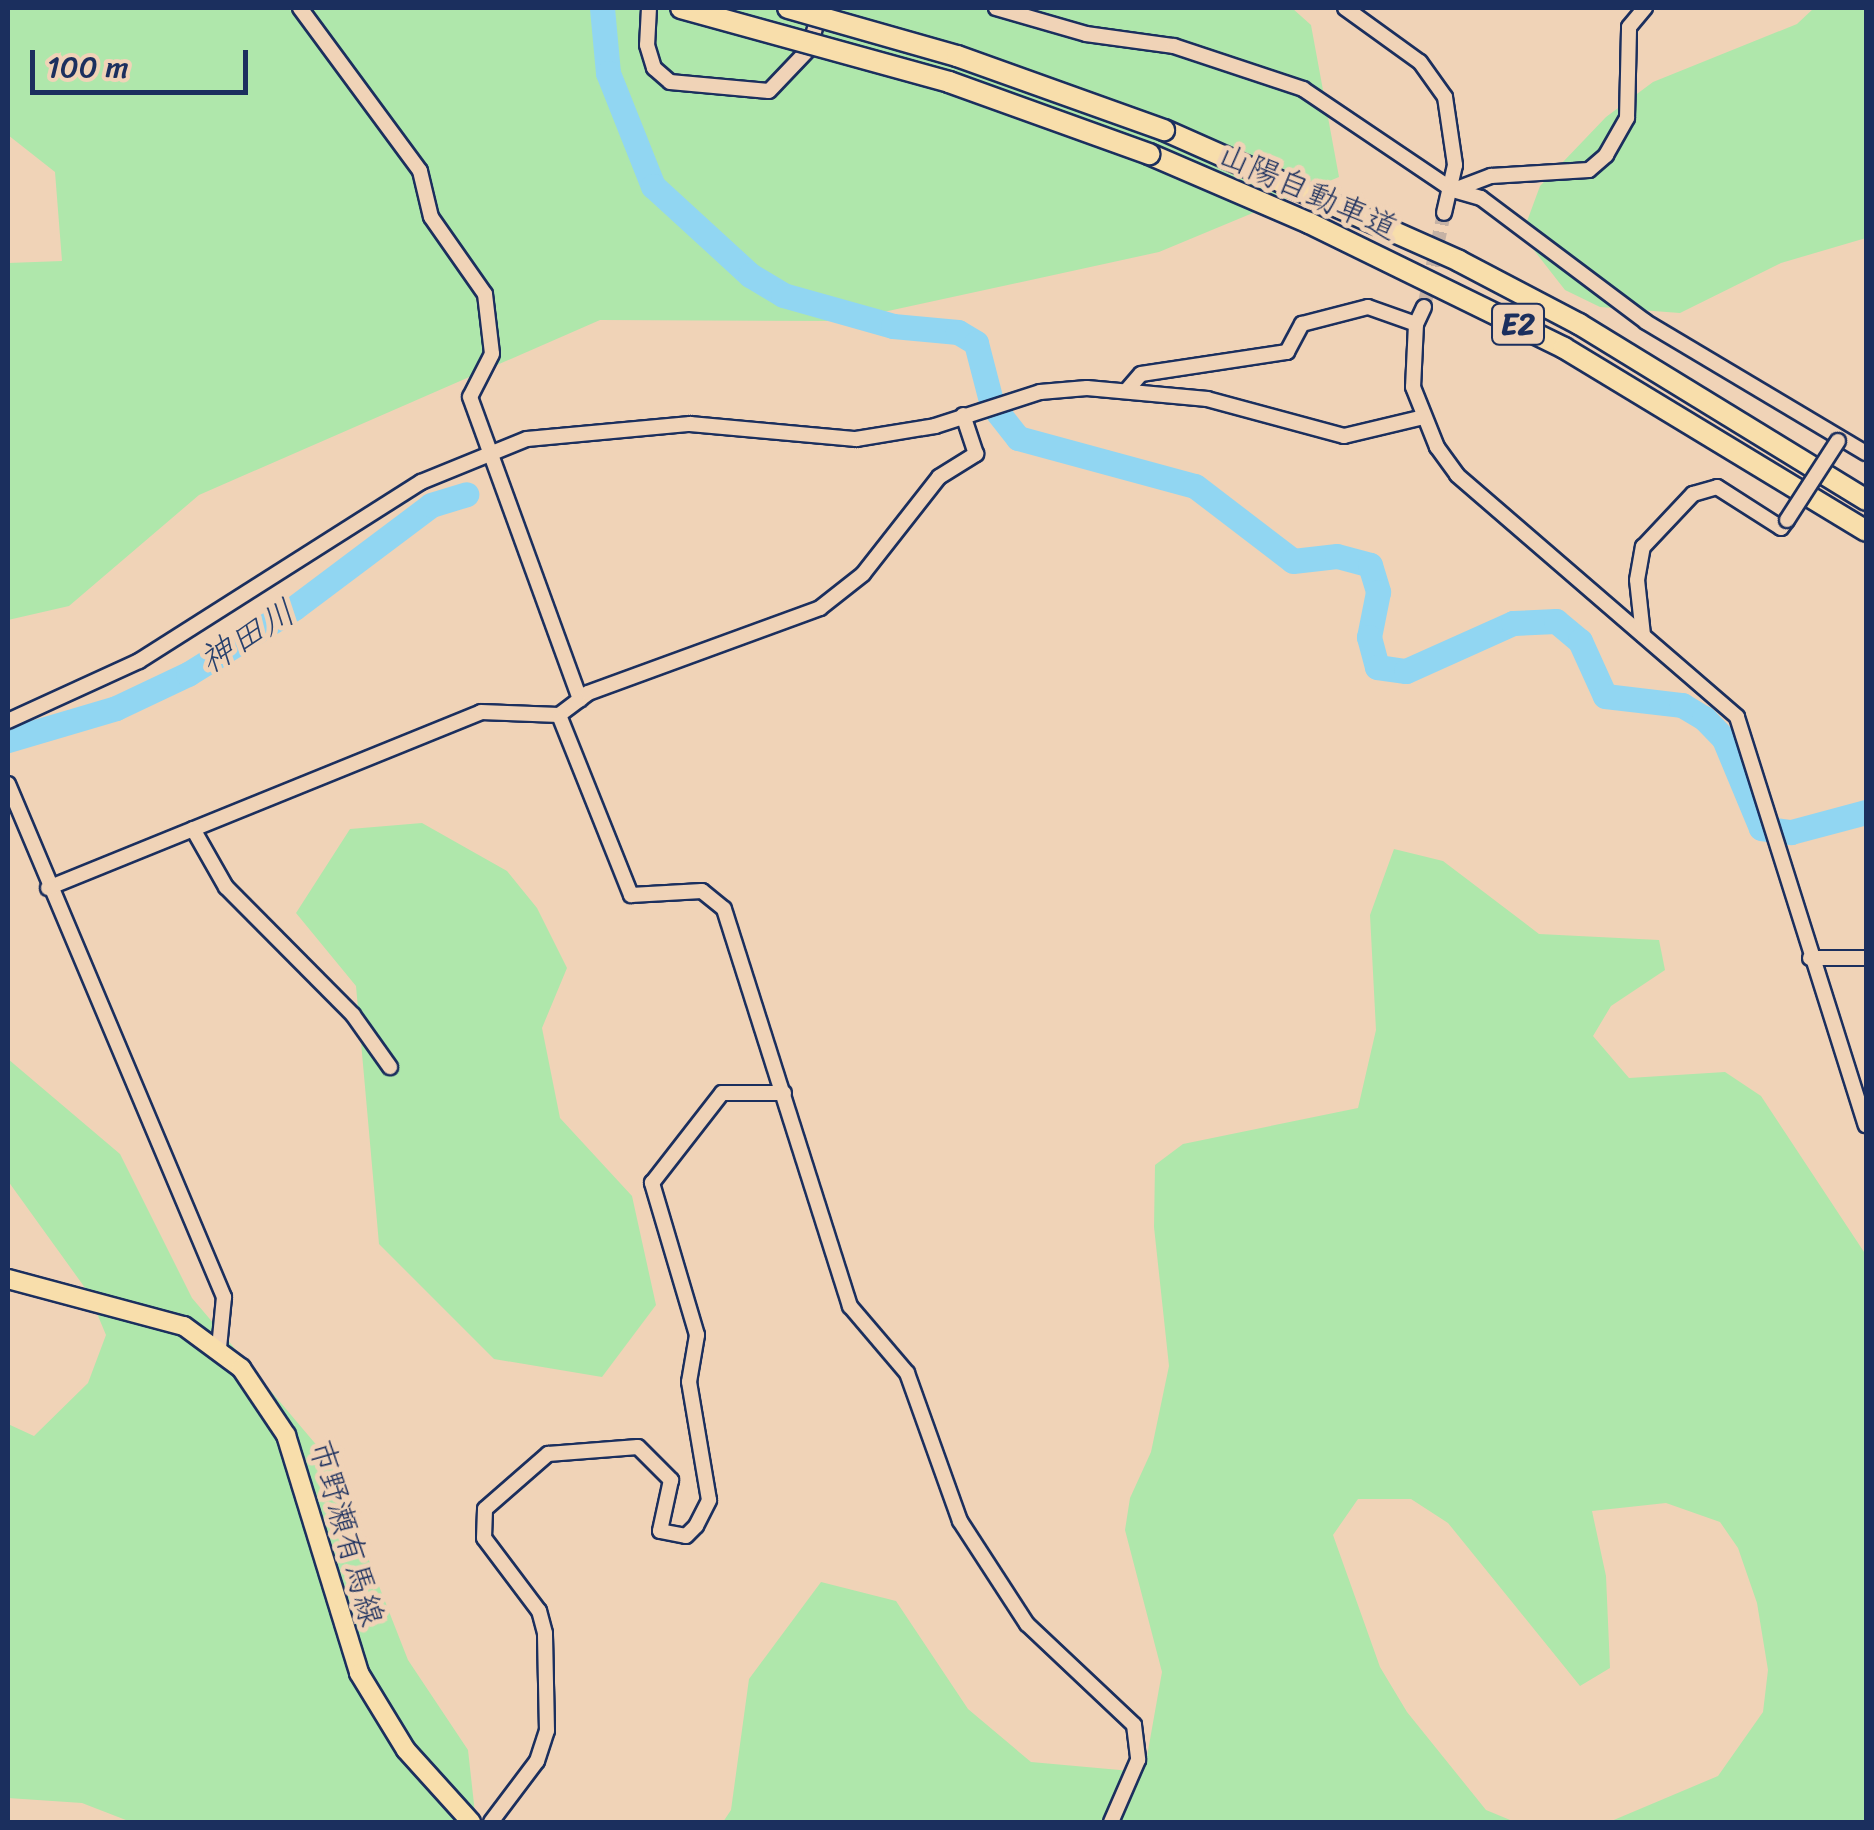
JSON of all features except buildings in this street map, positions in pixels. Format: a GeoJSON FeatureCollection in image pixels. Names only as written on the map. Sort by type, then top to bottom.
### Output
{"type":"FeatureCollection","features":[{"type":"Feature","properties":{"kind":"highway","name":"山陽自動車道"},"geometry":{"type":"LineString","coordinates":[[682,8],[866,56],[1149,154],[1309,223],[1564,348],[1866,530]]}},
{"type":"Feature","properties":{"kind":"highway","name":"山陽自動車道"},"geometry":{"type":"LineString","coordinates":[[788,8],[957,56],[1164,130],[1459,262],[1579,324],[1866,500]]}},
{"type":"Feature","properties":{"kind":"main road","name":"市野瀬有馬線"},"geometry":{"type":"LineString","coordinates":[[8,1279],[156,1316],[219,1348],[267,1401],[286,1435],[359,1674],[406,1750],[472,1822]]}},
{"type":"Feature","properties":{"kind":"street"},"geometry":{"type":"LineString","coordinates":[[300,8],[420,171],[430,217],[486,294],[492,354],[470,397],[580,700]]}},
{"type":"Feature","properties":{"kind":"street"},"geometry":{"type":"LineString","coordinates":[[648,8],[647,45],[654,68],[670,82],[769,91],[810,48],[820,8]]}},
{"type":"Feature","properties":{"kind":"street"},"geometry":{"type":"LineString","coordinates":[[996,8],[1086,34],[1174,46],[1303,89],[1453,190],[1481,198],[1646,322],[1866,452]]}},
{"type":"Feature","properties":{"kind":"street"},"geometry":{"type":"LineString","coordinates":[[1345,8],[1434,77],[1454,123],[1453,190],[1444,214]]}},
{"type":"Feature","properties":{"kind":"street"},"geometry":{"type":"LineString","coordinates":[[1453,190],[1491,176],[1588,170],[1606,155],[1627,118],[1629,27],[1645,8]]}},
{"type":"Feature","properties":{"kind":"street"},"geometry":{"type":"LineString","coordinates":[[1128,390],[1140,374],[1286,352],[1302,324],[1368,306],[1416,324]]}},
{"type":"Feature","properties":{"kind":"street"},"geometry":{"type":"LineString","coordinates":[[1424,306],[1416,324],[1413,387],[1424,417],[1457,475],[1737,718],[1866,1125]]}},
{"type":"Feature","properties":{"kind":"street"},"geometry":{"type":"LineString","coordinates":[[8,720],[138,662],[367,513],[492,450],[632,425],[690,424],[856,439],[970,413],[1006,400],[1086,388],[1207,399],[1344,436],[1424,417]]}},
{"type":"Feature","properties":{"kind":"street"},"geometry":{"type":"LineString","coordinates":[[48,888],[481,712],[559,714],[580,700],[749,638],[842,594],[939,477],[976,454],[970,413]]}},
{"type":"Feature","properties":{"kind":"street"},"geometry":{"type":"LineString","coordinates":[[1643,635],[1637,580],[1643,547],[1693,494],[1717,487],[1781,528],[1840,438]]}},
{"type":"Feature","properties":{"kind":"street"},"geometry":{"type":"LineString","coordinates":[[559,714],[631,895],[702,891],[724,908],[850,1306],[907,1373],[960,1521],[1028,1624],[1134,1725],[1138,1760],[1112,1822]]}},
{"type":"Feature","properties":{"kind":"street"},"geometry":{"type":"LineString","coordinates":[[8,784],[48,888],[224,1298],[219,1348]]}},
{"type":"Feature","properties":{"kind":"street"},"geometry":{"type":"LineString","coordinates":[[193,829],[226,887],[353,1015],[390,1067]]}},
{"type":"Feature","properties":{"kind":"street"},"geometry":{"type":"LineString","coordinates":[[1810,958],[1866,958]]}},
{"type":"Feature","properties":{"kind":"street"},"geometry":{"type":"LineString","coordinates":[[491,1822],[537,1762],[547,1732],[546,1633],[538,1611],[484,1538],[485,1509],[548,1454],[638,1447],[671,1480],[660,1532],[686,1536],[696,1526],[709,1500],[689,1382],[697,1335],[652,1184],[722,1093],[784,1092]]}},
{"type":"Feature","properties":{"kind":"green space"},"geometry":{"type":"Polygon","coordinates":[[[8,8],[1292,8],[1311,25],[1339,177],[1159,252],[842,321],[600,320],[199,495],[69,606],[8,620],[8,263],[62,261],[55,172],[8,135],[8,8]]]}},
{"type":"Feature","properties":{"kind":"green space"},"geometry":{"type":"Polygon","coordinates":[[[1814,8],[1866,8],[1866,238],[1781,263],[1680,313],[1600,307],[1565,290],[1522,235],[1540,186],[1606,117],[1653,82],[1797,24],[1814,8]]]}},
{"type":"Feature","properties":{"kind":"green space"},"geometry":{"type":"Polygon","coordinates":[[[422,823],[507,871],[537,908],[567,968],[542,1028],[560,1118],[632,1196],[656,1305],[602,1377],[494,1359],[379,1244],[356,986],[296,913],[350,829],[422,823]]]}},
{"type":"Feature","properties":{"kind":"green space"},"geometry":{"type":"Polygon","coordinates":[[[1394,849],[1443,861],[1539,934],[1659,940],[1665,970],[1611,1006],[1593,1036],[1629,1078],[1725,1072],[1761,1096],[1866,1255],[1866,1822],[1609,1822],[1718,1776],[1763,1712],[1768,1670],[1757,1603],[1738,1548],[1720,1522],[1666,1503],[1592,1511],[1606,1576],[1610,1668],[1580,1686],[1448,1523],[1411,1499],[1358,1499],[1333,1535],[1380,1667],[1407,1712],[1486,1810],[1515,1822],[723,1822],[731,1810],[749,1679],[821,1582],[896,1601],[968,1709],[1031,1762],[1131,1771],[1146,1762],[1162,1672],[1125,1530],[1130,1498],[1151,1452],[1169,1366],[1154,1227],[1155,1165],[1183,1144],[1358,1108],[1376,1030],[1370,915],[1394,849]]]}},
{"type":"Feature","properties":{"kind":"green space"},"geometry":{"type":"Polygon","coordinates":[[[8,1059],[120,1154],[192,1298],[330,1461],[408,1660],[468,1750],[476,1822],[131,1822],[82,1803],[8,1798],[8,1424],[34,1436],[88,1383],[106,1335],[88,1292],[8,1181],[8,1059]]]}},
{"type":"Feature","properties":{"kind":"waterway"},"geometry":{"type":"LineString","coordinates":[[602,8],[608,73],[653,186],[750,275],[783,295],[893,326],[958,332],[976,343],[992,405],[1018,438],[1195,486],[1293,561],[1337,556],[1370,565],[1378,592],[1369,637],[1377,667],[1406,671],[1513,623],[1556,621],[1580,641],[1605,696],[1682,705],[1704,718],[1724,739],[1761,828],[1791,832],[1866,812]]}},
{"type":"Feature","properties":{"kind":"waterway","name":"神田川"},"geometry":{"type":"LineString","coordinates":[[8,740],[116,708],[188,674],[294,608],[431,505],[466,494]]}},
{"type":"Feature","properties":{"kind":"tunnel"},"geometry":{"type":"LineString","coordinates":[[1424,307],[1444,213]]}}]}
